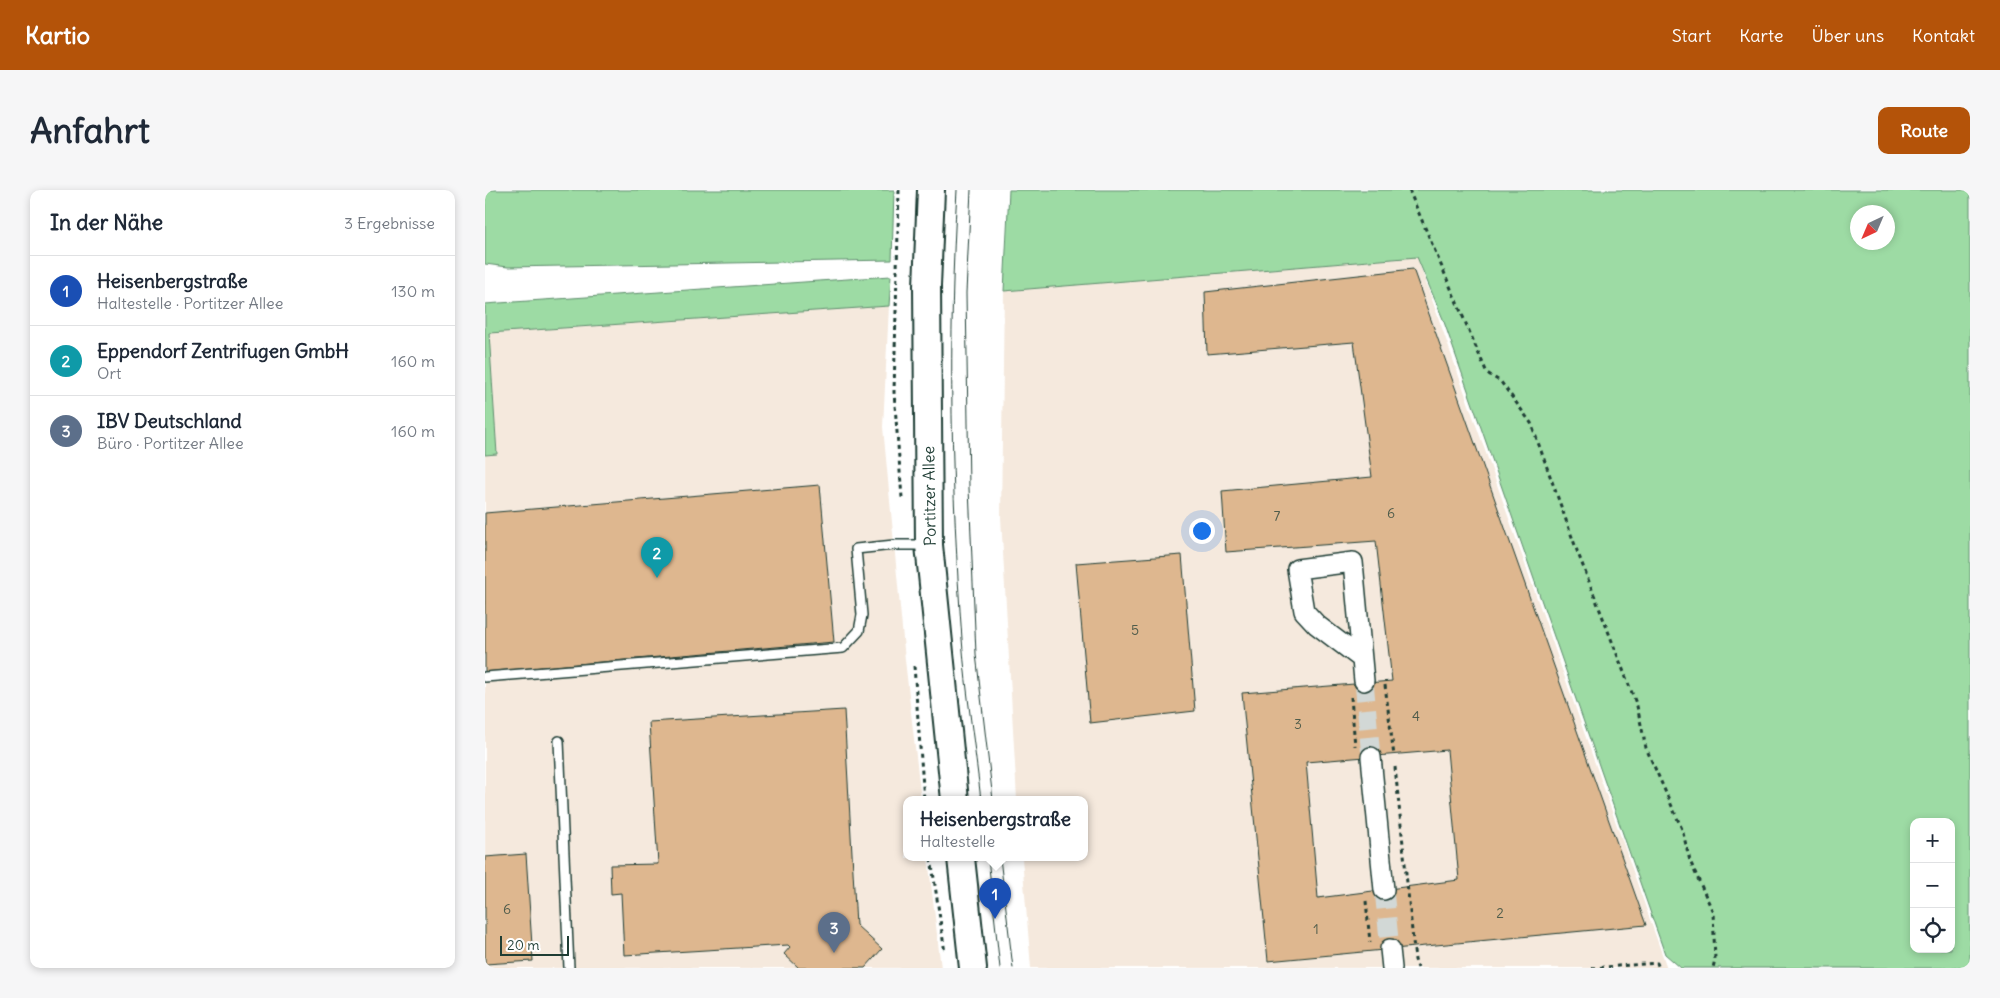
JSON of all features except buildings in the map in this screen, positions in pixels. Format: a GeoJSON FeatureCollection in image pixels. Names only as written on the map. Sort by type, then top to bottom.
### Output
{"type":"FeatureCollection","features":[{"type":"Feature","properties":{"kind":"main road","name":"Portitzer Allee"},"geometry":{"type":"LineString","coordinates":[[931,190],[927,286],[929,545],[955,796]]}},
{"type":"Feature","properties":{"kind":"main road"},"geometry":{"type":"LineString","coordinates":[[961,861],[973,968]]}},
{"type":"Feature","properties":{"kind":"street"},"geometry":{"type":"LineString","coordinates":[[1361,658],[1317,625],[1304,611],[1297,569],[1353,562],[1364,681]]}},
{"type":"Feature","properties":{"kind":"street"},"geometry":{"type":"LineString","coordinates":[[1371,757],[1384,890]]}},
{"type":"Feature","properties":{"kind":"street"},"geometry":{"type":"LineString","coordinates":[[1390,949],[1392,968]]}},
{"type":"Feature","properties":{"kind":"lane"},"geometry":{"type":"LineString","coordinates":[[485,678],[843,648],[859,631],[862,615],[856,549],[894,544],[929,545]]}},
{"type":"Feature","properties":{"kind":"lane"},"geometry":{"type":"LineString","coordinates":[[559,741],[569,968]]}},
{"type":"Feature","properties":{"kind":"path"},"geometry":{"type":"LineString","coordinates":[[1409,190],[1487,373],[1501,382],[1531,423],[1576,548],[1637,706],[1646,748],[1682,828],[1690,861],[1713,912],[1715,959],[1713,968]]}},
{"type":"Feature","properties":{"kind":"path"},"geometry":{"type":"LineString","coordinates":[[931,861],[945,959]]}},
{"type":"Feature","properties":{"kind":"path"},"geometry":{"type":"LineString","coordinates":[[1415,960],[1419,968]]}},
{"type":"Feature","properties":{"kind":"path"},"geometry":{"type":"LineString","coordinates":[[1592,968],[1657,963],[1659,968]]}},
{"type":"Feature","properties":{"kind":"shaded area"},"geometry":{"type":"Polygon","coordinates":[[[1417,257],[1667,968],[1031,968],[1022,861],[1088,861],[1088,796],[1017,796],[1001,517],[1004,291],[1417,257]]]}},
{"type":"Feature","properties":{"kind":"shaded area"},"geometry":{"type":"Polygon","coordinates":[[[889,306],[883,427],[905,660],[921,796],[903,796],[903,861],[928,861],[941,968],[485,968],[485,455],[497,454],[489,333],[889,306]]]}},
{"type":"Feature","properties":{"kind":"green space"},"geometry":{"type":"Polygon","coordinates":[[[485,190],[894,190],[892,260],[508,267],[485,264],[485,190]]]}},
{"type":"Feature","properties":{"kind":"green space"},"geometry":{"type":"Polygon","coordinates":[[[1009,190],[1970,190],[1970,968],[1681,968],[1665,954],[1443,319],[1417,257],[1004,291],[1009,190]]]}},
{"type":"Feature","properties":{"kind":"green space"},"geometry":{"type":"Polygon","coordinates":[[[891,276],[889,306],[489,333],[497,454],[485,455],[485,304],[891,276]]]}},
{"type":"Feature","properties":{"kind":"tunnel"},"geometry":{"type":"LineString","coordinates":[[1364,681],[1371,757]]}},
{"type":"Feature","properties":{"kind":"tunnel"},"geometry":{"type":"LineString","coordinates":[[1384,890],[1390,949]]}},
{"type":"Feature","properties":{"kind":"tram line"},"geometry":{"type":"LineString","coordinates":[[957,190],[952,302],[955,527],[964,659],[980,796]]}},
{"type":"Feature","properties":{"kind":"tram line"},"geometry":{"type":"LineString","coordinates":[[971,190],[966,293],[969,488],[976,654],[993,796]]}},
{"type":"Feature","properties":{"kind":"tram line"},"geometry":{"type":"LineString","coordinates":[[988,861],[1000,968]]}},
{"type":"Feature","properties":{"kind":"tram line"},"geometry":{"type":"LineString","coordinates":[[1000,861],[1013,968]]}},
{"type":"Feature","properties":{"kind":"place","name":"Eppendorf Zentrifugen GmbH"},"geometry":{"type":"Point","coordinates":[657,578]}},
{"type":"Feature","properties":{"kind":"place","name":"Heisenbergstraße"},"geometry":{"type":"Point","coordinates":[995,919]}},
{"type":"Feature","properties":{"kind":"place","name":"IBV Deutschland"},"geometry":{"type":"Point","coordinates":[834,953]}}]}
